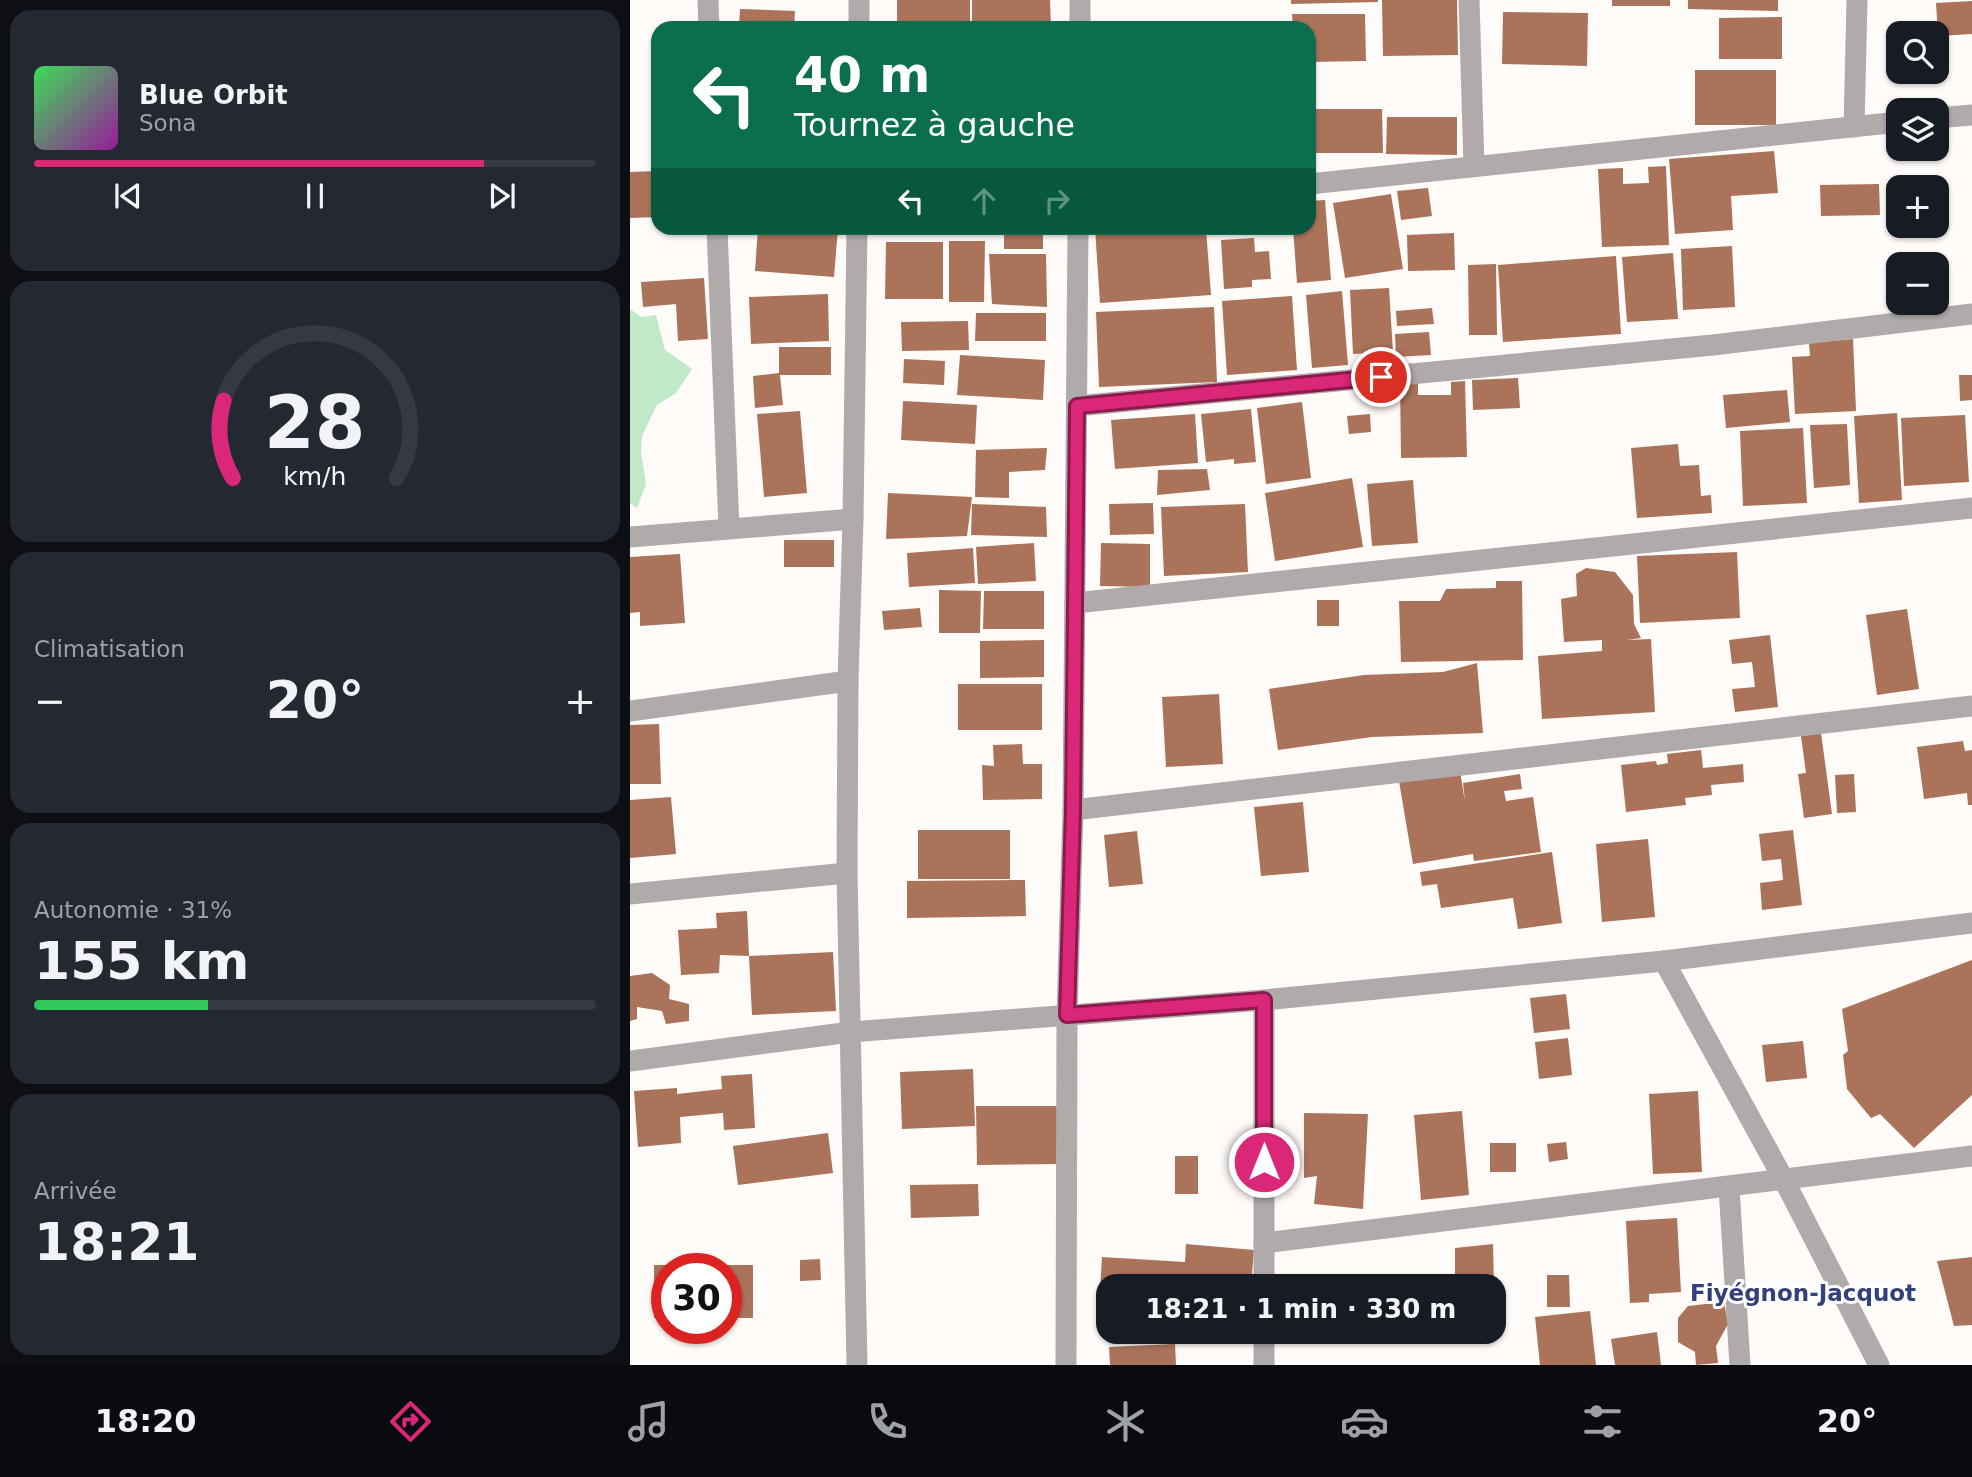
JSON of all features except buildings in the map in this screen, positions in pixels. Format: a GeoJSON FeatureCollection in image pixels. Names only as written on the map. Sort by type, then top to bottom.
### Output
{"type":"FeatureCollection","features":[{"type":"Feature","properties":{"kind":"street"},"geometry":{"type":"LineString","coordinates":[[708,0],[709,21]]}},
{"type":"Feature","properties":{"kind":"street"},"geometry":{"type":"LineString","coordinates":[[859,0],[859,21]]}},
{"type":"Feature","properties":{"kind":"street"},"geometry":{"type":"LineString","coordinates":[[1080,0],[1080,21]]}},
{"type":"Feature","properties":{"kind":"street"},"geometry":{"type":"LineString","coordinates":[[1469,0],[1474,166]]}},
{"type":"Feature","properties":{"kind":"street"},"geometry":{"type":"LineString","coordinates":[[1854,127],[1857,0]]}},
{"type":"Feature","properties":{"kind":"street"},"geometry":{"type":"LineString","coordinates":[[1949,117],[1972,115]]}},
{"type":"Feature","properties":{"kind":"street"},"geometry":{"type":"LineString","coordinates":[[1316,183],[1886,123]]}},
{"type":"Feature","properties":{"kind":"street"},"geometry":{"type":"LineString","coordinates":[[717,235],[729,528]]}},
{"type":"Feature","properties":{"kind":"street"},"geometry":{"type":"LineString","coordinates":[[857,235],[847,873],[857,1365]]}},
{"type":"Feature","properties":{"kind":"street"},"geometry":{"type":"LineString","coordinates":[[1066,1365],[1067,1015],[1073,810],[1078,235]]}},
{"type":"Feature","properties":{"kind":"street"},"geometry":{"type":"LineString","coordinates":[[1077,406],[1713,345],[1972,314]]}},
{"type":"Feature","properties":{"kind":"street"},"geometry":{"type":"LineString","coordinates":[[1074,603],[1972,508]]}},
{"type":"Feature","properties":{"kind":"street"},"geometry":{"type":"LineString","coordinates":[[630,537],[853,519]]}},
{"type":"Feature","properties":{"kind":"street"},"geometry":{"type":"LineString","coordinates":[[630,711],[848,681]]}},
{"type":"Feature","properties":{"kind":"street"},"geometry":{"type":"LineString","coordinates":[[1073,810],[1972,706]]}},
{"type":"Feature","properties":{"kind":"street"},"geometry":{"type":"LineString","coordinates":[[630,894],[847,873]]}},
{"type":"Feature","properties":{"kind":"street"},"geometry":{"type":"LineString","coordinates":[[630,1061],[851,1032],[1264,1000],[1664,961],[1972,923]]}},
{"type":"Feature","properties":{"kind":"street"},"geometry":{"type":"LineString","coordinates":[[1664,961],[1784,1180],[1879,1365]]}},
{"type":"Feature","properties":{"kind":"street"},"geometry":{"type":"LineString","coordinates":[[1264,1000],[1264,1274]]}},
{"type":"Feature","properties":{"kind":"street"},"geometry":{"type":"LineString","coordinates":[[1264,1242],[1972,1156]]}},
{"type":"Feature","properties":{"kind":"street"},"geometry":{"type":"LineString","coordinates":[[1729,1187],[1740,1365]]}},
{"type":"Feature","properties":{"kind":"street"},"geometry":{"type":"LineString","coordinates":[[1264,1344],[1264,1365]]}},
{"type":"Feature","properties":{"kind":"green space"},"geometry":{"type":"Polygon","coordinates":[[[630,309],[641,317],[656,315],[665,350],[692,369],[676,393],[657,405],[642,436],[641,451],[646,484],[637,508],[630,503],[630,309]]]}},
{"type":"Feature","properties":{"kind":"district","name":"Fiyégnon-Jacquot"},"geometry":{"type":"Point","coordinates":[1803,1293]}},
{"type":"Feature","properties":{"kind":"route"},"geometry":{"type":"LineString","coordinates":[[1264,1162],[1264,1000],[1067,1015],[1073,810],[1077,406],[1381,377]]}}]}
